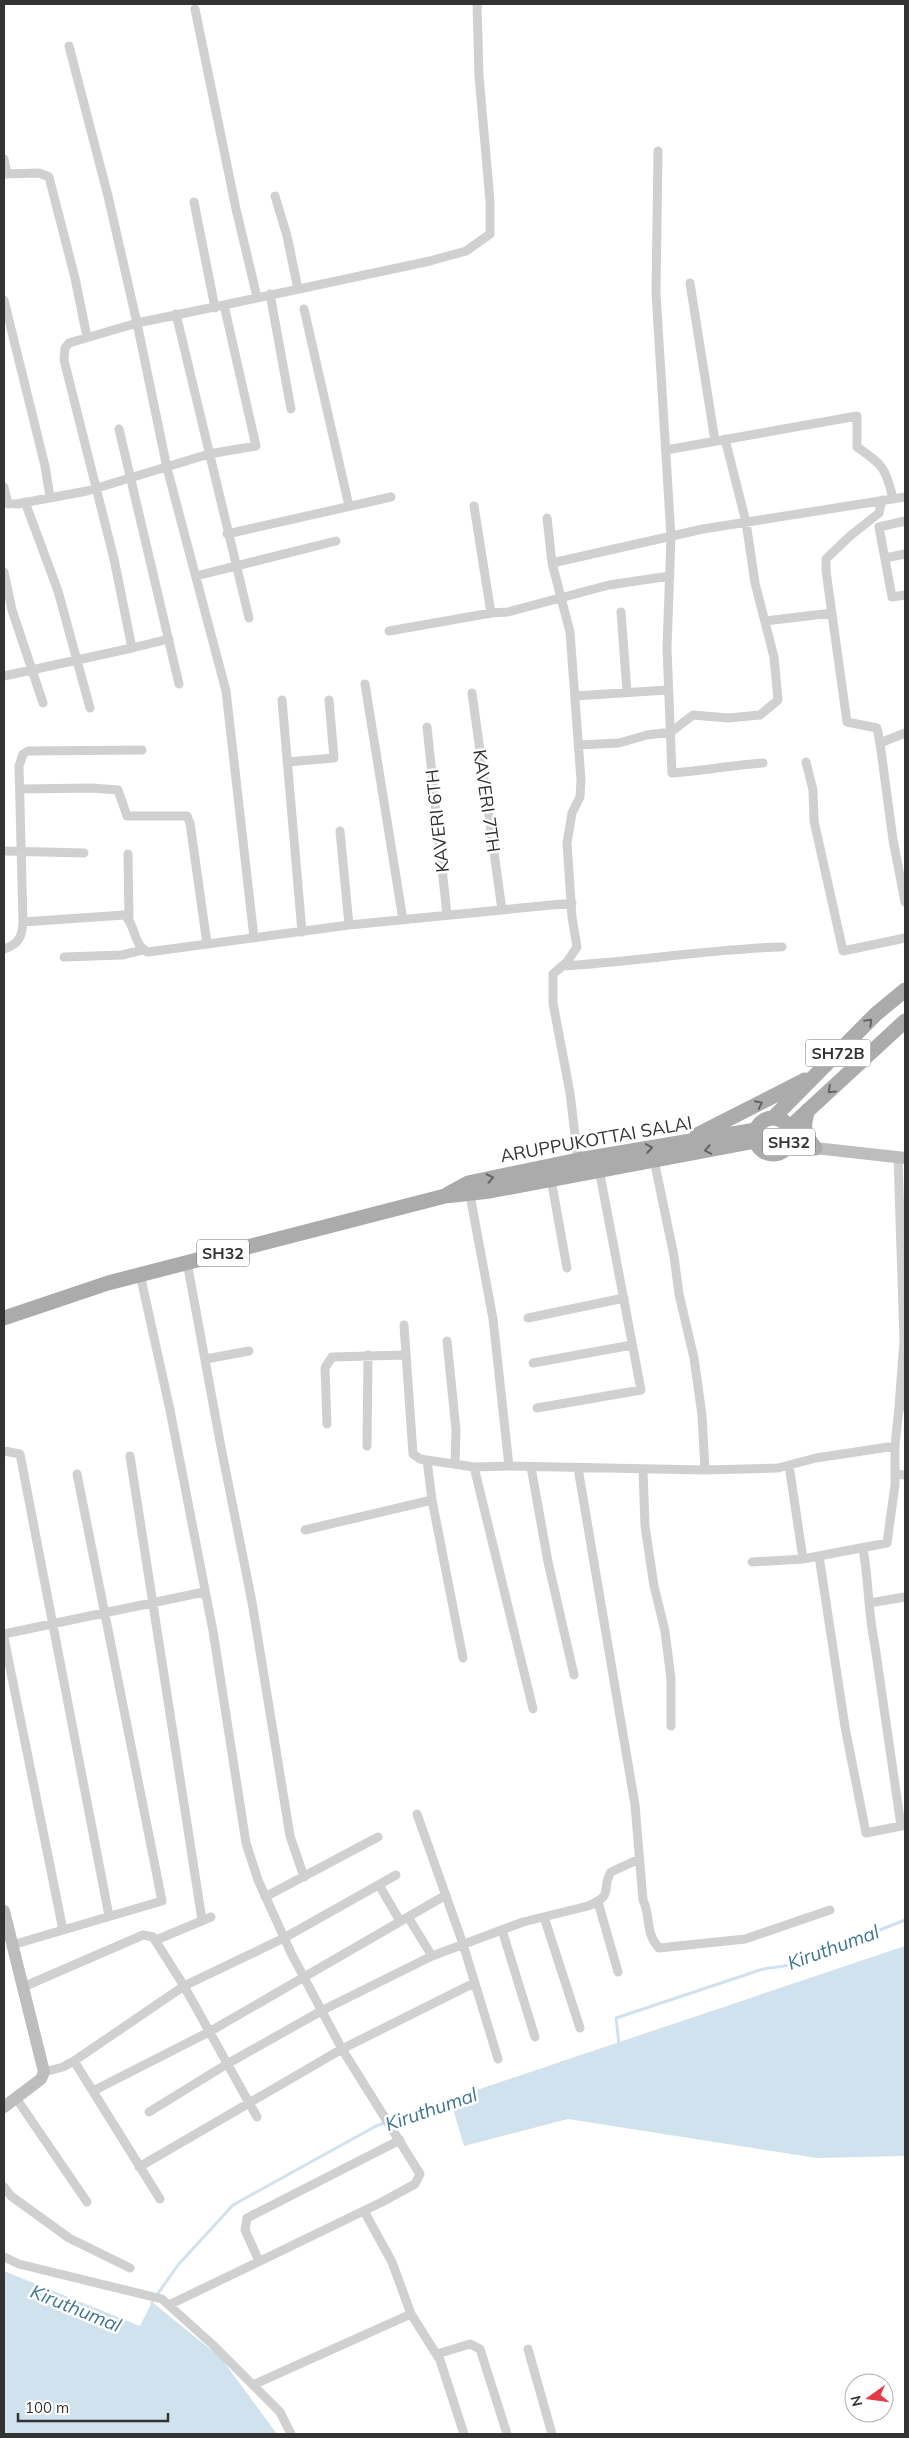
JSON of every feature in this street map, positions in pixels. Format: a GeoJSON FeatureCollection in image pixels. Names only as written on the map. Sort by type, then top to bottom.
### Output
{"type":"FeatureCollection","features":[{"type":"Feature","properties":{"kind":"main road","name":"SH72B"},"geometry":{"type":"LineString","coordinates":[[772,1118],[876,1014],[905,990]]}},
{"type":"Feature","properties":{"kind":"main road","name":"SH72B"},"geometry":{"type":"LineString","coordinates":[[789,1128],[905,1021]]}},
{"type":"Feature","properties":{"kind":"main road"},"geometry":{"type":"LineString","coordinates":[[684,1142],[817,1074]]}},
{"type":"Feature","properties":{"kind":"main road"},"geometry":{"type":"LineString","coordinates":[[808,1110],[803,1128],[807,1138],[815,1148]]}},
{"type":"Feature","properties":{"kind":"main road","name":"SH32"},"geometry":{"type":"LineString","coordinates":[[772,1118],[782,1121],[789,1128],[790,1140],[788,1145],[779,1152],[768,1153],[763,1150],[756,1136],[763,1122],[772,1118]]}},
{"type":"Feature","properties":{"kind":"main road","name":"ARUPPUKOTTAI SALAI"},"geometry":{"type":"LineString","coordinates":[[445,1196],[468,1183],[578,1160],[684,1142],[756,1136]]}},
{"type":"Feature","properties":{"kind":"main road","name":"ARUPPUKOTTAI SALAI"},"geometry":{"type":"LineString","coordinates":[[4,1318],[140,1274],[445,1196],[470,1194],[654,1160],[756,1136]]}},
{"type":"Feature","properties":{"kind":"street"},"geometry":{"type":"LineString","coordinates":[[132,648],[97,486],[64,360],[65,348],[69,343],[137,323],[430,261],[466,251],[490,234],[490,201],[479,76],[477,4]]}},
{"type":"Feature","properties":{"kind":"street"},"geometry":{"type":"LineString","coordinates":[[195,10],[236,209],[257,298]]}},
{"type":"Feature","properties":{"kind":"street"},"geometry":{"type":"LineString","coordinates":[[69,46],[108,196],[137,323],[166,468],[226,692],[254,938]]}},
{"type":"Feature","properties":{"kind":"street"},"geometry":{"type":"LineString","coordinates":[[658,150],[656,293],[671,537],[667,690],[672,773],[708,771],[734,765],[763,763]]}},
{"type":"Feature","properties":{"kind":"street"},"geometry":{"type":"LineString","coordinates":[[4,159],[5,174],[39,173],[49,177],[75,278],[87,337]]}},
{"type":"Feature","properties":{"kind":"street"},"geometry":{"type":"LineString","coordinates":[[275,196],[287,236],[298,289]]}},
{"type":"Feature","properties":{"kind":"street"},"geometry":{"type":"LineString","coordinates":[[4,487],[6,504],[25,502],[87,491],[97,486],[166,468],[209,454],[256,446],[219,307],[194,202]]}},
{"type":"Feature","properties":{"kind":"street"},"geometry":{"type":"LineString","coordinates":[[690,283],[715,441]]}},
{"type":"Feature","properties":{"kind":"street"},"geometry":{"type":"LineString","coordinates":[[270,294],[291,409]]}},
{"type":"Feature","properties":{"kind":"street"},"geometry":{"type":"LineString","coordinates":[[4,300],[45,466],[50,497]]}},
{"type":"Feature","properties":{"kind":"street"},"geometry":{"type":"LineString","coordinates":[[304,309],[349,506]]}},
{"type":"Feature","properties":{"kind":"street"},"geometry":{"type":"LineString","coordinates":[[176,314],[204,422],[209,454],[227,534],[249,618]]}},
{"type":"Feature","properties":{"kind":"street"},"geometry":{"type":"LineString","coordinates":[[666,450],[857,416],[857,447],[878,462],[887,475],[892,499]]}},
{"type":"Feature","properties":{"kind":"street"},"geometry":{"type":"LineString","coordinates":[[119,429],[179,684]]}},
{"type":"Feature","properties":{"kind":"street"},"geometry":{"type":"LineString","coordinates":[[578,745],[619,743],[671,732],[693,716],[728,718],[760,715],[778,700],[774,657],[755,582],[746,522],[725,439]]}},
{"type":"Feature","properties":{"kind":"street"},"geometry":{"type":"LineString","coordinates":[[227,534],[391,497]]}},
{"type":"Feature","properties":{"kind":"street"},"geometry":{"type":"LineString","coordinates":[[552,563],[746,522],[905,497]]}},
{"type":"Feature","properties":{"kind":"street"},"geometry":{"type":"LineString","coordinates":[[882,500],[879,513],[850,536],[826,559],[847,722],[877,728],[893,840],[905,902]]}},
{"type":"Feature","properties":{"kind":"street"},"geometry":{"type":"LineString","coordinates":[[25,502],[58,591],[90,708]]}},
{"type":"Feature","properties":{"kind":"street"},"geometry":{"type":"LineString","coordinates":[[474,506],[491,613]]}},
{"type":"Feature","properties":{"kind":"street"},"geometry":{"type":"LineString","coordinates":[[547,518],[552,563],[570,632],[578,745],[580,798],[572,813],[566,843],[578,947],[553,974],[553,1003],[570,1093],[578,1160]]}},
{"type":"Feature","properties":{"kind":"street"},"geometry":{"type":"LineString","coordinates":[[905,521],[879,527],[892,597],[905,595]]}},
{"type":"Feature","properties":{"kind":"street"},"geometry":{"type":"LineString","coordinates":[[196,576],[336,541]]}},
{"type":"Feature","properties":{"kind":"street"},"geometry":{"type":"LineString","coordinates":[[884,558],[905,554]]}},
{"type":"Feature","properties":{"kind":"street"},"geometry":{"type":"LineString","coordinates":[[4,572],[12,610],[43,703]]}},
{"type":"Feature","properties":{"kind":"street"},"geometry":{"type":"LineString","coordinates":[[390,631],[491,613],[508,612],[609,585],[670,576]]}},
{"type":"Feature","properties":{"kind":"street"},"geometry":{"type":"LineString","coordinates":[[621,612],[627,692]]}},
{"type":"Feature","properties":{"kind":"street"},"geometry":{"type":"LineString","coordinates":[[765,621],[832,613]]}},
{"type":"Feature","properties":{"kind":"street"},"geometry":{"type":"LineString","coordinates":[[4,676],[169,638]]}},
{"type":"Feature","properties":{"kind":"street"},"geometry":{"type":"LineString","coordinates":[[366,684],[403,920]]}},
{"type":"Feature","properties":{"kind":"street"},"geometry":{"type":"LineString","coordinates":[[574,696],[667,690]]}},
{"type":"Feature","properties":{"kind":"street","name":"KAVERI 7TH"},"geometry":{"type":"LineString","coordinates":[[472,693],[502,910]]}},
{"type":"Feature","properties":{"kind":"street"},"geometry":{"type":"LineString","coordinates":[[282,700],[302,932]]}},
{"type":"Feature","properties":{"kind":"street"},"geometry":{"type":"LineString","coordinates":[[287,762],[334,758],[329,700]]}},
{"type":"Feature","properties":{"kind":"street","name":"KAVERI 6TH"},"geometry":{"type":"LineString","coordinates":[[427,727],[447,915]]}},
{"type":"Feature","properties":{"kind":"street"},"geometry":{"type":"LineString","coordinates":[[880,743],[905,732]]}},
{"type":"Feature","properties":{"kind":"street"},"geometry":{"type":"LineString","coordinates":[[4,949],[18,943],[22,936],[20,758],[28,751],[142,750]]}},
{"type":"Feature","properties":{"kind":"street"},"geometry":{"type":"LineString","coordinates":[[806,762],[813,790],[814,821],[844,951],[905,938]]}},
{"type":"Feature","properties":{"kind":"street"},"geometry":{"type":"LineString","coordinates":[[20,789],[92,788],[118,790],[127,816],[187,816],[190,823],[206,944]]}},
{"type":"Feature","properties":{"kind":"street"},"geometry":{"type":"LineString","coordinates":[[340,831],[349,925]]}},
{"type":"Feature","properties":{"kind":"street"},"geometry":{"type":"LineString","coordinates":[[4,851],[84,852]]}},
{"type":"Feature","properties":{"kind":"street"},"geometry":{"type":"LineString","coordinates":[[128,854],[129,920],[143,950]]}},
{"type":"Feature","properties":{"kind":"street"},"geometry":{"type":"LineString","coordinates":[[64,957],[122,955],[143,950],[148,952],[349,925],[572,902]]}},
{"type":"Feature","properties":{"kind":"street"},"geometry":{"type":"LineString","coordinates":[[23,922],[120,914],[129,920]]}},
{"type":"Feature","properties":{"kind":"street"},"geometry":{"type":"LineString","coordinates":[[562,966],[653,959],[740,948],[782,947]]}},
{"type":"Feature","properties":{"kind":"street","name":"SH32"},"geometry":{"type":"LineString","coordinates":[[788,1145],[901,1158]]}},
{"type":"Feature","properties":{"kind":"street"},"geometry":{"type":"LineString","coordinates":[[752,1562],[803,1559],[887,1544],[895,1474],[895,1446],[902,1407],[905,1341],[901,1158]]}},
{"type":"Feature","properties":{"kind":"street"},"geometry":{"type":"LineString","coordinates":[[654,1160],[674,1256],[679,1294],[694,1358],[702,1415],[705,1470]]}},
{"type":"Feature","properties":{"kind":"street"},"geometry":{"type":"LineString","coordinates":[[537,1408],[641,1390],[599,1169]]}},
{"type":"Feature","properties":{"kind":"street"},"geometry":{"type":"LineString","coordinates":[[551,1179],[567,1268]]}},
{"type":"Feature","properties":{"kind":"street"},"geometry":{"type":"LineString","coordinates":[[470,1194],[493,1319],[509,1466]]}},
{"type":"Feature","properties":{"kind":"street"},"geometry":{"type":"LineString","coordinates":[[187,1262],[222,1456],[252,1602],[290,1836],[304,1877]]}},
{"type":"Feature","properties":{"kind":"street"},"geometry":{"type":"LineString","coordinates":[[140,1274],[170,1410],[219,1668],[246,1843],[265,1897],[284,1938],[342,2049],[418,2169],[418,2180],[364,2211],[259,2261],[161,2300]]}},
{"type":"Feature","properties":{"kind":"street"},"geometry":{"type":"LineString","coordinates":[[528,1318],[624,1298]]}},
{"type":"Feature","properties":{"kind":"street"},"geometry":{"type":"LineString","coordinates":[[404,1326],[412,1448],[416,1457],[427,1460],[474,1467],[509,1466],[738,1471],[789,1465],[816,1458],[895,1446]]}},
{"type":"Feature","properties":{"kind":"street"},"geometry":{"type":"LineString","coordinates":[[446,1341],[456,1430],[455,1464]]}},
{"type":"Feature","properties":{"kind":"street"},"geometry":{"type":"LineString","coordinates":[[533,1363],[632,1345]]}},
{"type":"Feature","properties":{"kind":"street"},"geometry":{"type":"LineString","coordinates":[[206,1359],[249,1351]]}},
{"type":"Feature","properties":{"kind":"street"},"geometry":{"type":"LineString","coordinates":[[327,1424],[325,1368],[328,1360],[336,1355],[406,1355]]}},
{"type":"Feature","properties":{"kind":"street"},"geometry":{"type":"LineString","coordinates":[[367,1446],[368,1355]]}},
{"type":"Feature","properties":{"kind":"street"},"geometry":{"type":"LineString","coordinates":[[4,1451],[20,1454],[109,1916]]}},
{"type":"Feature","properties":{"kind":"street"},"geometry":{"type":"LineString","coordinates":[[130,1456],[207,1919],[156,1940]]}},
{"type":"Feature","properties":{"kind":"street"},"geometry":{"type":"LineString","coordinates":[[427,1460],[432,1500],[463,1658]]}},
{"type":"Feature","properties":{"kind":"street"},"geometry":{"type":"LineString","coordinates":[[789,1465],[803,1559]]}},
{"type":"Feature","properties":{"kind":"street"},"geometry":{"type":"LineString","coordinates":[[474,1467],[533,1708]]}},
{"type":"Feature","properties":{"kind":"street"},"geometry":{"type":"LineString","coordinates":[[531,1467],[548,1562],[574,1675]]}},
{"type":"Feature","properties":{"kind":"street"},"geometry":{"type":"LineString","coordinates":[[578,1468],[635,1805],[643,1900],[648,1909],[647,1921],[652,1941],[659,1948],[745,1939],[830,1910]]}},
{"type":"Feature","properties":{"kind":"street"},"geometry":{"type":"LineString","coordinates":[[642,1470],[645,1526],[654,1586],[665,1631],[671,1679],[672,1726]]}},
{"type":"Feature","properties":{"kind":"street"},"geometry":{"type":"LineString","coordinates":[[12,1945],[162,1901],[77,1474]]}},
{"type":"Feature","properties":{"kind":"street"},"geometry":{"type":"LineString","coordinates":[[895,1474],[905,1475]]}},
{"type":"Feature","properties":{"kind":"street"},"geometry":{"type":"LineString","coordinates":[[305,1530],[432,1500]]}},
{"type":"Feature","properties":{"kind":"street"},"geometry":{"type":"LineString","coordinates":[[819,1556],[845,1727],[866,1833],[901,1826],[870,1621],[863,1549]]}},
{"type":"Feature","properties":{"kind":"street"},"geometry":{"type":"LineString","coordinates":[[4,1634],[204,1592]]}},
{"type":"Feature","properties":{"kind":"street"},"geometry":{"type":"LineString","coordinates":[[869,1603],[905,1597]]}},
{"type":"Feature","properties":{"kind":"street"},"geometry":{"type":"LineString","coordinates":[[4,1638],[63,1930]]}},
{"type":"Feature","properties":{"kind":"street"},"geometry":{"type":"LineString","coordinates":[[417,1814],[463,1944],[498,2059]]}},
{"type":"Feature","properties":{"kind":"street"},"geometry":{"type":"LineString","coordinates":[[265,1897],[378,1837]]}},
{"type":"Feature","properties":{"kind":"street"},"geometry":{"type":"LineString","coordinates":[[149,2112],[227,2064],[323,2010],[432,1956],[502,1930],[598,1902],[607,1892],[611,1872],[620,1866],[639,1859]]}},
{"type":"Feature","properties":{"kind":"street"},"geometry":{"type":"LineString","coordinates":[[44,2072],[74,2061],[184,1986],[284,1938],[396,1875]]}},
{"type":"Feature","properties":{"kind":"street"},"geometry":{"type":"LineString","coordinates":[[379,1884],[432,1956]]}},
{"type":"Feature","properties":{"kind":"street"},"geometry":{"type":"LineString","coordinates":[[93,2091],[209,2032],[446,1895]]}},
{"type":"Feature","properties":{"kind":"street"},"geometry":{"type":"LineString","coordinates":[[598,1902],[618,1972]]}},
{"type":"Feature","properties":{"kind":"street"},"geometry":{"type":"LineString","coordinates":[[4,1911],[44,2072],[41,2079],[4,2107]]}},
{"type":"Feature","properties":{"kind":"street"},"geometry":{"type":"LineString","coordinates":[[544,1917],[580,2028]]}},
{"type":"Feature","properties":{"kind":"street"},"geometry":{"type":"LineString","coordinates":[[502,1930],[535,2037]]}},
{"type":"Feature","properties":{"kind":"street"},"geometry":{"type":"LineString","coordinates":[[23,1987],[148,1934],[156,1940],[184,1986],[257,2117]]}},
{"type":"Feature","properties":{"kind":"street"},"geometry":{"type":"LineString","coordinates":[[139,2167],[248,2101],[342,2049],[474,1983]]}},
{"type":"Feature","properties":{"kind":"street"},"geometry":{"type":"LineString","coordinates":[[74,2061],[160,2199]]}},
{"type":"Feature","properties":{"kind":"street"},"geometry":{"type":"LineString","coordinates":[[16,2098],[87,2202]]}},
{"type":"Feature","properties":{"kind":"street"},"geometry":{"type":"LineString","coordinates":[[259,2261],[245,2230],[247,2218],[400,2140]]}},
{"type":"Feature","properties":{"kind":"street"},"geometry":{"type":"LineString","coordinates":[[4,2187],[11,2196],[70,2238],[130,2268]]}},
{"type":"Feature","properties":{"kind":"street"},"geometry":{"type":"LineString","coordinates":[[364,2211],[392,2262],[411,2314],[437,2354],[464,2434]]}},
{"type":"Feature","properties":{"kind":"street"},"geometry":{"type":"LineString","coordinates":[[4,2257],[19,2264],[161,2300],[280,2412],[291,2434]]}},
{"type":"Feature","properties":{"kind":"street"},"geometry":{"type":"LineString","coordinates":[[253,2385],[411,2314]]}},
{"type":"Feature","properties":{"kind":"street"},"geometry":{"type":"LineString","coordinates":[[437,2354],[470,2344],[480,2349],[507,2434]]}},
{"type":"Feature","properties":{"kind":"street"},"geometry":{"type":"LineString","coordinates":[[528,2350],[552,2434]]}},
{"type":"Feature","properties":{"kind":"water"},"geometry":{"type":"Polygon","coordinates":[[[905,1946],[905,2156],[817,2158],[568,2119],[464,2146],[450,2099],[905,1946]]]}},
{"type":"Feature","properties":{"kind":"water"},"geometry":{"type":"Polygon","coordinates":[[[4,2271],[140,2326],[152,2302],[221,2358],[277,2434],[4,2434],[4,2271]]]}},
{"type":"Feature","properties":{"kind":"waterway","name":"Kiruthumal"},"geometry":{"type":"LineString","coordinates":[[619,2044],[616,2018],[763,1969],[791,1965],[905,1920]]}},
{"type":"Feature","properties":{"kind":"waterway","name":"Kiruthumal"},"geometry":{"type":"LineString","coordinates":[[152,2306],[152,2302],[178,2265],[233,2205],[376,2126],[453,2098]]}}]}
